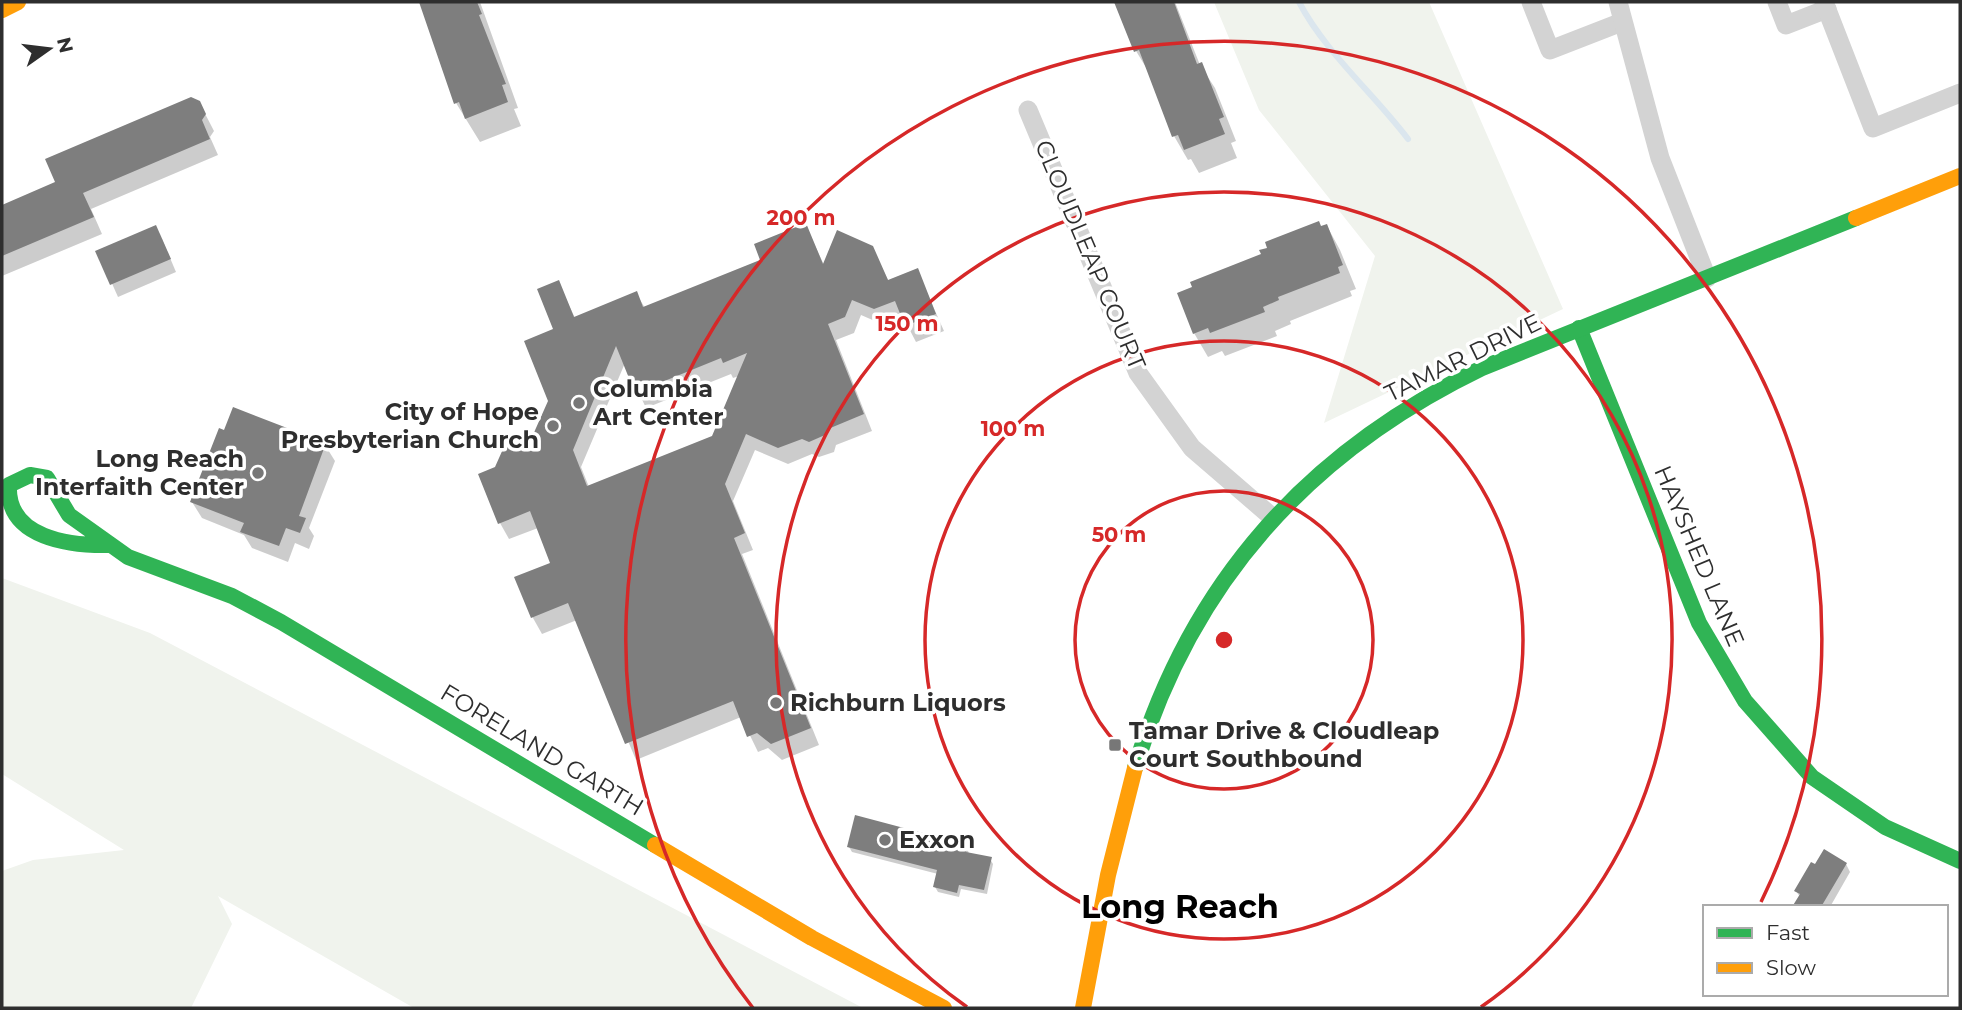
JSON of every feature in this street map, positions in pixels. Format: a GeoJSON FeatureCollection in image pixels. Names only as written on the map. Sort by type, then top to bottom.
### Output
{"type":"FeatureCollection","features":[{"type":"Feature","properties":{"kind":"street"},"geometry":{"type":"LineString","coordinates":[[2,10],[18,2]]}},
{"type":"Feature","properties":{"kind":"street"},"geometry":{"type":"LineString","coordinates":[[1531,2],[1550,50],[1622,22]]}},
{"type":"Feature","properties":{"kind":"street"},"geometry":{"type":"LineString","coordinates":[[1618,2],[1660,158],[1707,278]]}},
{"type":"Feature","properties":{"kind":"street"},"geometry":{"type":"LineString","coordinates":[[1777,2],[1786,25],[1825,5],[1872,128],[1960,93]]}},
{"type":"Feature","properties":{"kind":"street","name":"CLOUDLEAP COURT"},"geometry":{"type":"LineString","coordinates":[[1028,110],[1138,373],[1192,448],[1272,517]]}},
{"type":"Feature","properties":{"kind":"street","name":"TAMAR DRIVE"},"geometry":{"type":"LineString","coordinates":[[1083,1008],[1129,791],[1152,714],[1194,624],[1240,556],[1272,517],[1323,470],[1392,417],[1478,370],[1960,176]]}},
{"type":"Feature","properties":{"kind":"street","name":"HAYSHED LANE"},"geometry":{"type":"LineString","coordinates":[[1579,328],[1699,623],[1745,701],[1822,784],[1885,827],[1960,861]]}},
{"type":"Feature","properties":{"kind":"street","name":"FORELAND GARTH"},"geometry":{"type":"LineString","coordinates":[[111,545],[75,545],[26,528],[8,513],[5,503],[9,485],[30,475],[47,478],[69,515],[128,556],[232,596],[281,621],[812,938],[944,1008]]}},
{"type":"Feature","properties":{"kind":"shaded area"},"geometry":{"type":"Polygon","coordinates":[[[1214,2],[1429,2],[1563,309],[1324,423],[1375,256],[1259,110],[1214,2]]]}},
{"type":"Feature","properties":{"kind":"shaded area"},"geometry":{"type":"Polygon","coordinates":[[[2,578],[150,633],[863,1008],[414,1008],[218,896],[232,924],[191,1008],[2,1008],[2,871],[33,860],[124,850],[2,774],[2,578]]]}},
{"type":"Feature","properties":{"kind":"building"},"geometry":{"type":"Polygon","coordinates":[[[419,2],[477,2],[482,14],[479,15],[506,84],[502,85],[508,102],[465,119],[459,102],[454,104],[419,2]]]}},
{"type":"Feature","properties":{"kind":"building"},"geometry":{"type":"Polygon","coordinates":[[[1114,2],[1174,2],[1197,64],[1202,62],[1224,117],[1219,119],[1225,134],[1184,150],[1178,135],[1172,137],[1139,50],[1134,52],[1114,2]]]}},
{"type":"Feature","properties":{"kind":"building"},"geometry":{"type":"Polygon","coordinates":[[[191,97],[200,101],[206,114],[202,120],[210,139],[83,193],[94,217],[2,256],[2,205],[55,182],[45,159],[191,97]]]}},
{"type":"Feature","properties":{"kind":"building"},"geometry":{"type":"Polygon","coordinates":[[[1319,221],[1321,226],[1327,224],[1343,265],[1338,267],[1340,273],[1278,297],[1279,300],[1263,307],[1265,312],[1210,333],[1208,328],[1193,334],[1177,293],[1192,287],[1190,282],[1261,254],[1259,250],[1267,248],[1265,242],[1319,221]]]}},
{"type":"Feature","properties":{"kind":"building"},"geometry":{"type":"Polygon","coordinates":[[[806,223],[823,264],[837,230],[873,246],[888,280],[918,268],[936,314],[905,326],[895,301],[874,309],[852,300],[845,317],[828,324],[864,414],[828,429],[825,435],[809,442],[802,439],[778,448],[746,434],[725,484],[745,533],[734,538],[811,728],[771,744],[757,733],[747,737],[733,701],[625,744],[568,603],[531,618],[514,577],[550,563],[530,511],[498,524],[478,474],[495,467],[503,449],[532,437],[548,401],[524,341],[553,329],[537,289],[559,280],[574,317],[637,291],[643,307],[760,260],[754,244],[806,223]],[[616,346],[573,450],[587,486],[712,436],[747,353],[723,363],[721,358],[635,393],[616,346]]]}},
{"type":"Feature","properties":{"kind":"building"},"geometry":{"type":"Polygon","coordinates":[[[156,225],[171,259],[110,285],[95,251],[156,225]]]}},
{"type":"Feature","properties":{"kind":"building","name":"Long Reach Interfaith Center"},"geometry":{"type":"Polygon","coordinates":[[[233,407],[326,443],[299,516],[306,518],[300,533],[286,528],[279,546],[240,532],[244,523],[190,502],[219,428],[224,430],[233,407]]]}},
{"type":"Feature","properties":{"kind":"building"},"geometry":{"type":"Polygon","coordinates":[[[855,815],[968,845],[966,852],[992,857],[984,890],[959,885],[957,893],[933,887],[937,870],[847,847],[855,815]]]}},
{"type":"Feature","properties":{"kind":"building"},"geometry":{"type":"Polygon","coordinates":[[[1824,849],[1847,863],[1822,905],[1793,905],[1800,894],[1794,891],[1811,862],[1815,864],[1824,849]]]}},
{"type":"Feature","properties":{"kind":"waterway"},"geometry":{"type":"LineString","coordinates":[[1299,2],[1322,38],[1408,139]]}},
{"type":"Feature","properties":{"kind":"traffic: fast"},"geometry":{"type":"LineString","coordinates":[[1135,768],[1159,701],[1188,639],[1224,582],[1264,530],[1311,482],[1362,440],[1419,402],[1482,368],[1856,218]]}},
{"type":"Feature","properties":{"kind":"traffic: fast"},"geometry":{"type":"LineString","coordinates":[[1579,328],[1699,623],[1745,701],[1812,777],[1885,827],[1960,861]]}},
{"type":"Feature","properties":{"kind":"traffic: fast"},"geometry":{"type":"LineString","coordinates":[[111,545],[60,541],[29,528],[18,517],[11,503],[9,485],[30,475],[47,478],[69,515],[128,557],[232,596],[281,622],[655,845]]}},
{"type":"Feature","properties":{"kind":"traffic: slow"},"geometry":{"type":"LineString","coordinates":[[2,10],[18,2]]}},
{"type":"Feature","properties":{"kind":"traffic: slow"},"geometry":{"type":"LineString","coordinates":[[1856,218],[1960,176]]}},
{"type":"Feature","properties":{"kind":"traffic: slow"},"geometry":{"type":"LineString","coordinates":[[1083,1008],[1108,875],[1135,768]]}},
{"type":"Feature","properties":{"kind":"traffic: slow"},"geometry":{"type":"LineString","coordinates":[[655,845],[812,938],[944,1008]]}},
{"type":"Feature","properties":{"kind":"place","name":"Columbia Art Center"},"geometry":{"type":"Point","coordinates":[579,403]}},
{"type":"Feature","properties":{"kind":"place","name":"City of Hope Presbyterian Church"},"geometry":{"type":"Point","coordinates":[553,426]}},
{"type":"Feature","properties":{"kind":"place","name":"Long Reach Interfaith Center"},"geometry":{"type":"Point","coordinates":[258,473]}},
{"type":"Feature","properties":{"kind":"place","name":"Richburn Liquors"},"geometry":{"type":"Point","coordinates":[776,703]}},
{"type":"Feature","properties":{"kind":"place","name":"Tamar Drive & Cloudleap Court Southbound"},"geometry":{"type":"Point","coordinates":[1115,745]}},
{"type":"Feature","properties":{"kind":"place","name":"Exxon"},"geometry":{"type":"Point","coordinates":[885,840]}},
{"type":"Feature","properties":{"kind":"district","name":"Long Reach"},"geometry":{"type":"Point","coordinates":[1180,907]}}]}
